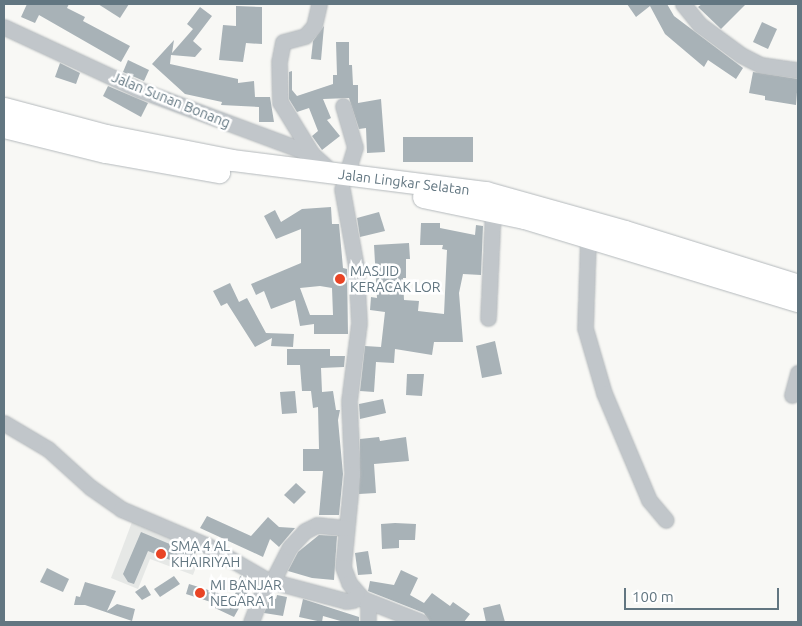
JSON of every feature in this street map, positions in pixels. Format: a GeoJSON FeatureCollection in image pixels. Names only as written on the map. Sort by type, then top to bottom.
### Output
{"type":"FeatureCollection","features":[{"type":"Feature","properties":{"kind":"highway","name":"Jalan Lingkar Selatan"},"geometry":{"type":"LineString","coordinates":[[4,108],[164,148],[493,209],[588,239],[643,246],[798,285]]}},
{"type":"Feature","properties":{"kind":"highway","name":"Jalan Lingkar Selatan"},"geometry":{"type":"LineString","coordinates":[[4,127],[163,164],[486,192],[798,301]]}},
{"type":"Feature","properties":{"kind":"street"},"geometry":{"type":"LineString","coordinates":[[312,154],[280,102],[279,62],[283,42],[305,36],[314,26],[319,4]]}},
{"type":"Feature","properties":{"kind":"street"},"geometry":{"type":"LineString","coordinates":[[683,4],[699,24],[741,55],[761,64],[798,70]]}},
{"type":"Feature","properties":{"kind":"street","name":"Jalan Sunan Bonang"},"geometry":{"type":"LineString","coordinates":[[4,27],[140,90],[312,154],[341,180]]}},
{"type":"Feature","properties":{"kind":"street"},"geometry":{"type":"LineString","coordinates":[[343,106],[355,147],[341,180],[356,266],[359,310],[358,342],[349,402],[352,474],[343,568],[363,598],[368,622]]}},
{"type":"Feature","properties":{"kind":"street"},"geometry":{"type":"LineString","coordinates":[[488,318],[493,209]]}},
{"type":"Feature","properties":{"kind":"street"},"geometry":{"type":"LineString","coordinates":[[588,239],[585,328],[604,392],[649,500],[666,520]]}},
{"type":"Feature","properties":{"kind":"street"},"geometry":{"type":"LineString","coordinates":[[792,395],[798,373]]}},
{"type":"Feature","properties":{"kind":"street"},"geometry":{"type":"LineString","coordinates":[[4,423],[48,449],[90,487],[121,509],[208,546],[270,581],[346,601],[363,598],[421,622]]}},
{"type":"Feature","properties":{"kind":"street"},"geometry":{"type":"LineString","coordinates":[[251,622],[270,581],[290,547],[305,531],[317,525],[346,528]]}},
{"type":"Feature","properties":{"kind":"shaded area","name":"SMA 4 AL KHAIRIYAH"},"geometry":{"type":"Polygon","coordinates":[[[132,522],[203,549],[193,575],[150,559],[138,589],[111,578],[132,522]]]}},
{"type":"Feature","properties":{"kind":"building"},"geometry":{"type":"Polygon","coordinates":[[[27,4],[69,4],[67,8],[85,17],[83,21],[130,46],[121,62],[39,15],[35,23],[21,17],[27,4]]]}},
{"type":"Feature","properties":{"kind":"building"},"geometry":{"type":"Polygon","coordinates":[[[98,4],[129,4],[120,18],[98,4]]]}},
{"type":"Feature","properties":{"kind":"building"},"geometry":{"type":"Polygon","coordinates":[[[627,4],[667,4],[674,16],[743,68],[736,79],[708,60],[704,67],[665,34],[650,6],[636,17],[627,4]]]}},
{"type":"Feature","properties":{"kind":"building"},"geometry":{"type":"Polygon","coordinates":[[[702,4],[746,4],[721,29],[698,7],[702,4]]]}},
{"type":"Feature","properties":{"kind":"building"},"geometry":{"type":"Polygon","coordinates":[[[236,6],[262,7],[262,44],[246,43],[243,62],[219,60],[223,25],[236,26],[236,6]]]}},
{"type":"Feature","properties":{"kind":"building"},"geometry":{"type":"Polygon","coordinates":[[[200,7],[212,16],[193,41],[202,49],[195,57],[171,55],[170,64],[238,79],[238,83],[254,81],[255,97],[270,97],[274,122],[259,122],[259,107],[221,105],[222,102],[185,94],[152,64],[174,40],[172,53],[193,29],[187,24],[200,7]]]}},
{"type":"Feature","properties":{"kind":"building"},"geometry":{"type":"Polygon","coordinates":[[[762,22],[777,29],[768,49],[753,42],[762,22]]]}},
{"type":"Feature","properties":{"kind":"building"},"geometry":{"type":"Polygon","coordinates":[[[324,26],[321,60],[311,59],[313,41],[324,26]]]}},
{"type":"Feature","properties":{"kind":"building"},"geometry":{"type":"Polygon","coordinates":[[[336,42],[349,42],[349,65],[352,65],[353,85],[358,85],[358,103],[381,99],[385,152],[367,153],[366,128],[359,129],[349,98],[323,99],[331,118],[327,120],[340,136],[322,150],[312,136],[318,131],[309,108],[297,112],[289,99],[289,72],[292,71],[292,90],[297,96],[333,84],[333,75],[337,75],[336,42]]]}},
{"type":"Feature","properties":{"kind":"building"},"geometry":{"type":"Polygon","coordinates":[[[128,60],[149,70],[144,81],[123,72],[128,60]]]}},
{"type":"Feature","properties":{"kind":"building"},"geometry":{"type":"Polygon","coordinates":[[[60,63],[80,73],[76,84],[55,77],[60,63]]]}},
{"type":"Feature","properties":{"kind":"building"},"geometry":{"type":"Polygon","coordinates":[[[753,72],[798,79],[796,105],[765,100],[765,96],[749,93],[753,72]]]}},
{"type":"Feature","properties":{"kind":"building"},"geometry":{"type":"Polygon","coordinates":[[[108,86],[148,103],[141,117],[103,96],[108,86]]]}},
{"type":"Feature","properties":{"kind":"building"},"geometry":{"type":"Polygon","coordinates":[[[403,137],[473,137],[473,162],[403,162],[403,137]]]}},
{"type":"Feature","properties":{"kind":"building"},"geometry":{"type":"Polygon","coordinates":[[[331,207],[332,224],[339,224],[343,268],[347,269],[348,334],[314,334],[314,324],[300,326],[295,300],[271,309],[264,291],[256,295],[251,284],[301,263],[301,229],[276,239],[264,216],[275,210],[281,222],[302,209],[331,207]],[[320,286],[300,288],[310,315],[333,315],[332,288],[320,286]]]}},
{"type":"Feature","properties":{"kind":"building"},"geometry":{"type":"Polygon","coordinates":[[[379,212],[385,231],[360,237],[357,218],[379,212]]]}},
{"type":"Feature","properties":{"kind":"building"},"geometry":{"type":"Polygon","coordinates":[[[421,223],[440,223],[440,228],[475,235],[476,225],[483,226],[481,275],[463,274],[459,293],[463,342],[434,342],[432,355],[395,349],[394,363],[376,362],[374,392],[360,391],[365,346],[381,347],[385,312],[370,310],[371,297],[377,298],[374,245],[409,243],[410,259],[406,259],[406,278],[403,278],[404,300],[419,301],[418,311],[444,314],[447,250],[442,249],[443,245],[420,245],[421,223]]]}},
{"type":"Feature","properties":{"kind":"building"},"geometry":{"type":"Polygon","coordinates":[[[230,283],[239,302],[247,298],[266,333],[294,334],[293,347],[271,346],[272,338],[255,347],[227,303],[221,306],[213,291],[230,283]]]}},
{"type":"Feature","properties":{"kind":"building"},"geometry":{"type":"Polygon","coordinates":[[[495,341],[502,374],[482,378],[476,346],[495,341]]]}},
{"type":"Feature","properties":{"kind":"building"},"geometry":{"type":"Polygon","coordinates":[[[287,349],[330,349],[330,356],[345,356],[344,367],[321,368],[322,392],[333,391],[336,410],[340,410],[338,420],[343,474],[339,515],[319,515],[323,471],[303,471],[303,449],[319,449],[318,407],[313,408],[311,391],[302,391],[300,365],[287,365],[287,349]]]}},
{"type":"Feature","properties":{"kind":"building"},"geometry":{"type":"Polygon","coordinates":[[[407,374],[424,374],[422,396],[406,395],[407,374]]]}},
{"type":"Feature","properties":{"kind":"building"},"geometry":{"type":"Polygon","coordinates":[[[295,391],[297,413],[282,414],[280,392],[295,391]]]}},
{"type":"Feature","properties":{"kind":"building"},"geometry":{"type":"Polygon","coordinates":[[[383,399],[386,413],[360,419],[359,404],[383,399]]]}},
{"type":"Feature","properties":{"kind":"building"},"geometry":{"type":"Polygon","coordinates":[[[379,437],[380,441],[406,437],[409,461],[374,464],[376,493],[359,494],[360,439],[379,437]]]}},
{"type":"Feature","properties":{"kind":"building"},"geometry":{"type":"Polygon","coordinates":[[[296,483],[306,492],[294,504],[284,495],[296,483]]]}},
{"type":"Feature","properties":{"kind":"building"},"geometry":{"type":"Polygon","coordinates":[[[207,516],[251,536],[268,517],[279,527],[295,528],[279,547],[270,539],[263,557],[200,528],[207,516]]]}},
{"type":"Feature","properties":{"kind":"building"},"geometry":{"type":"Polygon","coordinates":[[[381,524],[416,524],[415,540],[399,540],[399,548],[382,549],[381,524]]]}},
{"type":"Feature","properties":{"kind":"building"},"geometry":{"type":"Polygon","coordinates":[[[141,532],[184,550],[185,548],[196,551],[190,568],[148,551],[134,584],[128,582],[123,574],[141,532]]]}},
{"type":"Feature","properties":{"kind":"building"},"geometry":{"type":"Polygon","coordinates":[[[319,535],[337,536],[334,580],[312,578],[288,571],[298,552],[319,535]]]}},
{"type":"Feature","properties":{"kind":"building"},"geometry":{"type":"Polygon","coordinates":[[[368,551],[372,574],[358,575],[355,553],[368,551]]]}},
{"type":"Feature","properties":{"kind":"building"},"geometry":{"type":"Polygon","coordinates":[[[47,568],[69,579],[63,592],[40,582],[47,568]]]}},
{"type":"Feature","properties":{"kind":"building"},"geometry":{"type":"Polygon","coordinates":[[[401,570],[418,578],[410,595],[424,603],[432,593],[450,606],[453,602],[470,614],[464,622],[430,622],[424,613],[368,591],[370,581],[394,585],[401,570]]]}},
{"type":"Feature","properties":{"kind":"building"},"geometry":{"type":"Polygon","coordinates":[[[174,576],[180,584],[160,597],[154,589],[174,576]]]}},
{"type":"Feature","properties":{"kind":"building"},"geometry":{"type":"Polygon","coordinates":[[[240,576],[253,583],[234,617],[215,608],[217,604],[186,594],[189,584],[234,598],[240,576]]]}},
{"type":"Feature","properties":{"kind":"building"},"geometry":{"type":"Polygon","coordinates":[[[85,582],[116,591],[107,611],[117,604],[135,609],[132,621],[85,605],[74,605],[76,596],[80,597],[85,582]]]}},
{"type":"Feature","properties":{"kind":"building"},"geometry":{"type":"Polygon","coordinates":[[[145,585],[151,595],[142,600],[135,592],[145,585]]]}},
{"type":"Feature","properties":{"kind":"building"},"geometry":{"type":"Polygon","coordinates":[[[277,595],[287,597],[283,616],[264,613],[271,597],[276,599],[277,595]]]}},
{"type":"Feature","properties":{"kind":"building"},"geometry":{"type":"Polygon","coordinates":[[[303,599],[359,617],[359,622],[344,622],[323,616],[322,622],[299,617],[303,599]]]}},
{"type":"Feature","properties":{"kind":"building"},"geometry":{"type":"Polygon","coordinates":[[[500,604],[505,622],[486,622],[483,608],[500,604]]]}},
{"type":"Feature","properties":{"kind":"place","name":"MASJID KERACAK LOR"},"geometry":{"type":"Point","coordinates":[340,279]}},
{"type":"Feature","properties":{"kind":"place","name":"SMA 4 AL KHAIRIYAH"},"geometry":{"type":"Point","coordinates":[161,554]}},
{"type":"Feature","properties":{"kind":"place","name":"MI BANJAR NEGARA 1"},"geometry":{"type":"Point","coordinates":[200,593]}}]}
